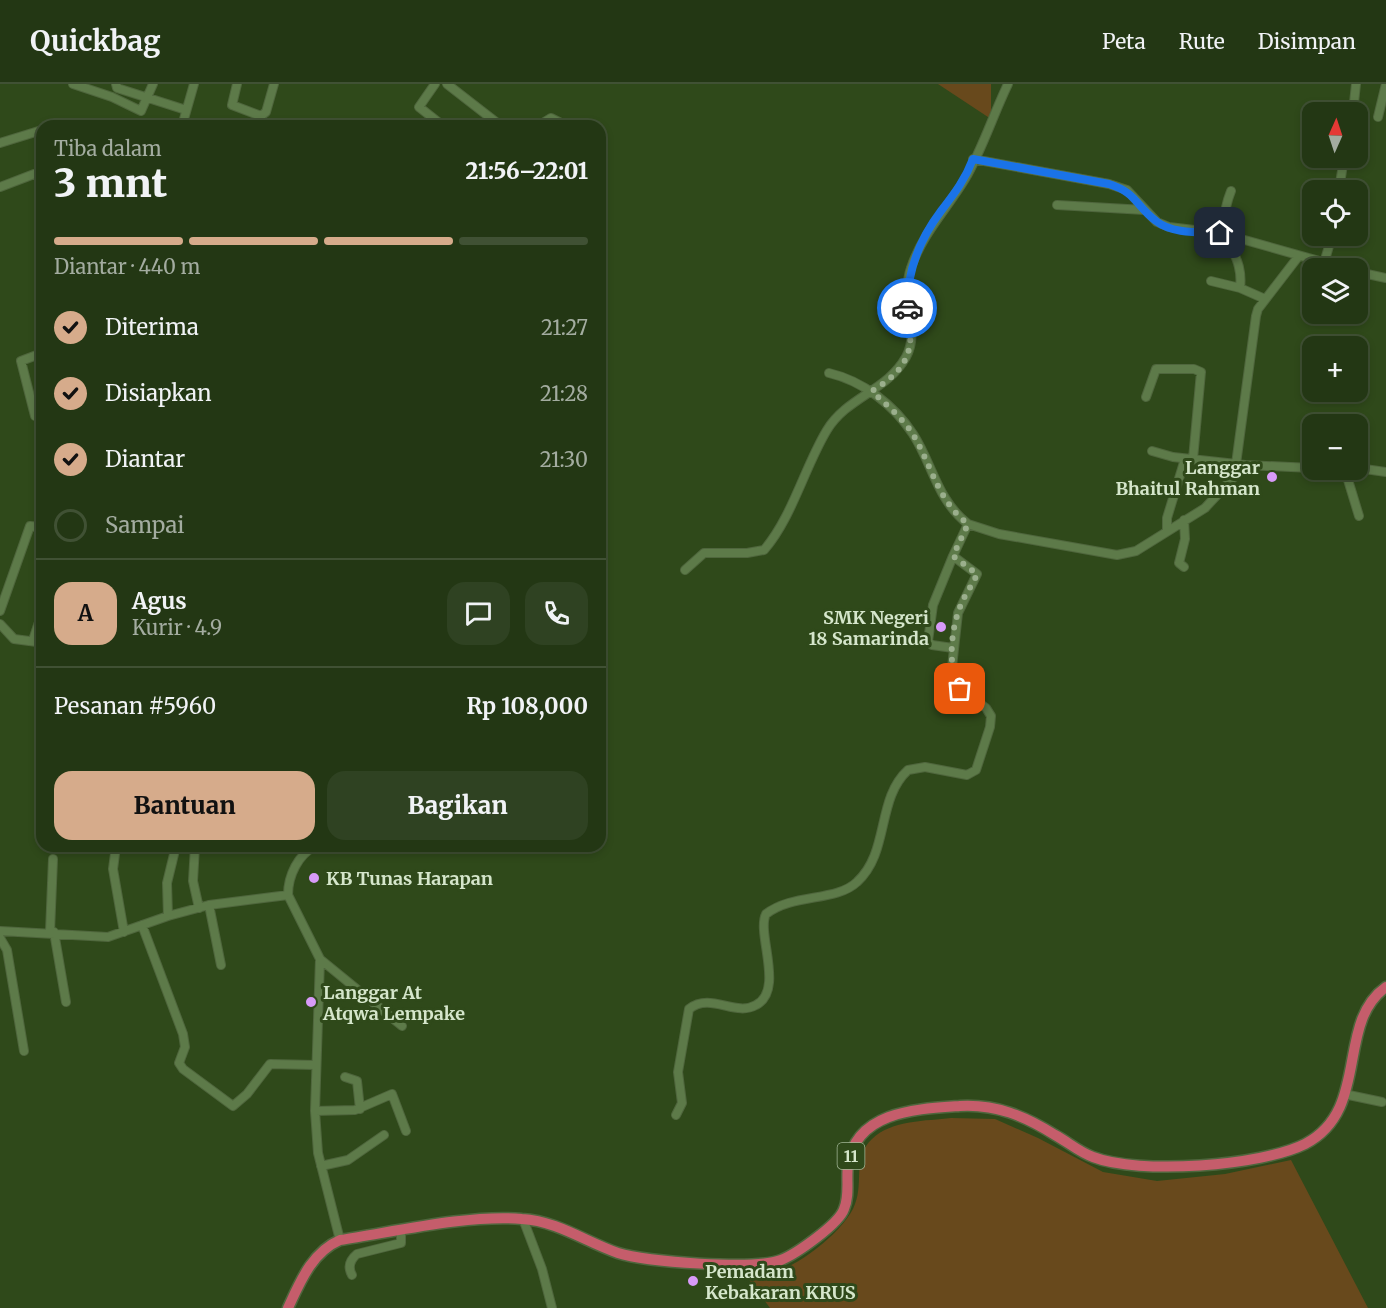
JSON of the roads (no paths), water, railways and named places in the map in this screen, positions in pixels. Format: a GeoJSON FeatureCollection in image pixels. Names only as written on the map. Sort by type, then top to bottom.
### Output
{"type":"FeatureCollection","features":[{"type":"Feature","properties":{"kind":"highway","name":"11"},"geometry":{"type":"LineString","coordinates":[[288,1308],[310,1265],[328,1245],[340,1240],[474,1220],[523,1219],[566,1230],[632,1256],[745,1265],[767,1263],[789,1257],[842,1214],[848,1192],[848,1164],[856,1141],[875,1122],[917,1110],[963,1106],[1002,1108],[1032,1121],[1091,1157],[1122,1165],[1157,1167],[1255,1158],[1304,1145],[1330,1125],[1338,1115],[1364,1015],[1374,997],[1386,987]]}},
{"type":"Feature","properties":{"kind":"street"},"geometry":{"type":"LineString","coordinates":[[73,84],[112,97],[137,110],[144,108],[153,84]]}},
{"type":"Feature","properties":{"kind":"street"},"geometry":{"type":"LineString","coordinates":[[116,84],[117,88],[186,110]]}},
{"type":"Feature","properties":{"kind":"street"},"geometry":{"type":"LineString","coordinates":[[184,120],[194,84]]}},
{"type":"Feature","properties":{"kind":"street"},"geometry":{"type":"LineString","coordinates":[[237,84],[232,105],[261,116],[266,112],[274,84]]}},
{"type":"Feature","properties":{"kind":"street"},"geometry":{"type":"LineString","coordinates":[[435,84],[419,107],[435,120]]}},
{"type":"Feature","properties":{"kind":"street"},"geometry":{"type":"LineString","coordinates":[[447,84],[493,120]]}},
{"type":"Feature","properties":{"kind":"street"},"geometry":{"type":"LineString","coordinates":[[685,570],[704,553],[747,554],[764,550],[789,508],[828,428],[841,411],[887,381],[909,350],[911,328],[907,308],[907,285],[910,269],[932,226],[966,178],[1008,84]]}},
{"type":"Feature","properties":{"kind":"street"},"geometry":{"type":"LineString","coordinates":[[1354,102],[1356,84]]}},
{"type":"Feature","properties":{"kind":"street"},"geometry":{"type":"LineString","coordinates":[[1378,117],[1386,84]]}},
{"type":"Feature","properties":{"kind":"street"},"geometry":{"type":"LineString","coordinates":[[0,143],[36,132]]}},
{"type":"Feature","properties":{"kind":"street"},"geometry":{"type":"LineString","coordinates":[[973,159],[1097,180],[1127,190],[1157,222],[1183,231],[1225,235],[1302,258]]}},
{"type":"Feature","properties":{"kind":"street"},"geometry":{"type":"LineString","coordinates":[[0,187],[36,173]]}},
{"type":"Feature","properties":{"kind":"street"},"geometry":{"type":"LineString","coordinates":[[1231,191],[1223,214],[1225,235],[1240,272],[1240,288]]}},
{"type":"Feature","properties":{"kind":"street"},"geometry":{"type":"LineString","coordinates":[[1057,205],[1145,210]]}},
{"type":"Feature","properties":{"kind":"street"},"geometry":{"type":"LineString","coordinates":[[1236,464],[1256,316],[1265,299],[1298,257]]}},
{"type":"Feature","properties":{"kind":"street"},"geometry":{"type":"LineString","coordinates":[[1368,274],[1386,278]]}},
{"type":"Feature","properties":{"kind":"street"},"geometry":{"type":"LineString","coordinates":[[1211,281],[1240,288],[1265,299]]}},
{"type":"Feature","properties":{"kind":"street"},"geometry":{"type":"LineString","coordinates":[[36,355],[21,361],[36,416]]}},
{"type":"Feature","properties":{"kind":"street"},"geometry":{"type":"LineString","coordinates":[[1146,396],[1156,369],[1194,369],[1201,372],[1189,459],[1167,518],[1167,530]]}},
{"type":"Feature","properties":{"kind":"street"},"geometry":{"type":"LineString","coordinates":[[830,373],[872,391],[913,434],[937,486],[956,515],[968,524],[999,534],[1117,555],[1136,551],[1211,503],[1245,465]]}},
{"type":"Feature","properties":{"kind":"street"},"geometry":{"type":"LineString","coordinates":[[1152,451],[1189,459],[1302,468]]}},
{"type":"Feature","properties":{"kind":"street"},"geometry":{"type":"LineString","coordinates":[[1368,469],[1386,472]]}},
{"type":"Feature","properties":{"kind":"street"},"geometry":{"type":"LineString","coordinates":[[1348,480],[1359,516]]}},
{"type":"Feature","properties":{"kind":"street"},"geometry":{"type":"LineString","coordinates":[[1184,520],[1184,544],[1179,562],[1184,567]]}},
{"type":"Feature","properties":{"kind":"street"},"geometry":{"type":"LineString","coordinates":[[953,648],[932,645],[928,641],[933,605],[968,524]]}},
{"type":"Feature","properties":{"kind":"street"},"geometry":{"type":"LineString","coordinates":[[0,611],[30,526],[36,526]]}},
{"type":"Feature","properties":{"kind":"street"},"geometry":{"type":"LineString","coordinates":[[676,1115],[682,1103],[678,1072],[689,1010],[699,1004],[710,1002],[749,1008],[764,998],[770,962],[762,927],[766,914],[809,897],[840,892],[856,883],[874,859],[893,789],[908,770],[925,767],[967,775],[976,770],[991,716],[986,708],[964,693],[957,683],[952,667],[961,604],[977,574],[953,556]]}},
{"type":"Feature","properties":{"kind":"street"},"geometry":{"type":"LineString","coordinates":[[0,624],[14,639],[36,643]]}},
{"type":"Feature","properties":{"kind":"street"},"geometry":{"type":"LineString","coordinates":[[115,852],[113,869],[124,932]]}},
{"type":"Feature","properties":{"kind":"street"},"geometry":{"type":"LineString","coordinates":[[168,916],[167,883],[175,852]]}},
{"type":"Feature","properties":{"kind":"street"},"geometry":{"type":"LineString","coordinates":[[195,852],[193,881],[199,908]]}},
{"type":"Feature","properties":{"kind":"street"},"geometry":{"type":"LineString","coordinates":[[307,852],[295,867],[288,895],[320,959],[402,1026]]}},
{"type":"Feature","properties":{"kind":"street"},"geometry":{"type":"LineString","coordinates":[[53,858],[52,932],[66,1002]]}},
{"type":"Feature","properties":{"kind":"street"},"geometry":{"type":"LineString","coordinates":[[0,931],[52,932],[104,937],[209,905],[288,895]]}},
{"type":"Feature","properties":{"kind":"street"},"geometry":{"type":"LineString","coordinates":[[209,905],[221,965]]}},
{"type":"Feature","properties":{"kind":"street"},"geometry":{"type":"LineString","coordinates":[[142,925],[183,1034],[185,1047],[179,1063],[183,1069],[233,1106],[247,1094],[270,1064],[315,1065]]}},
{"type":"Feature","properties":{"kind":"street"},"geometry":{"type":"LineString","coordinates":[[0,938],[7,950],[24,1051]]}},
{"type":"Feature","properties":{"kind":"street"},"geometry":{"type":"LineString","coordinates":[[320,959],[315,1111],[321,1166],[340,1240]]}},
{"type":"Feature","properties":{"kind":"street"},"geometry":{"type":"LineString","coordinates":[[345,1077],[357,1081],[360,1109]]}},
{"type":"Feature","properties":{"kind":"street"},"geometry":{"type":"LineString","coordinates":[[315,1111],[360,1109],[392,1094],[406,1131]]}},
{"type":"Feature","properties":{"kind":"street"},"geometry":{"type":"LineString","coordinates":[[1344,1094],[1382,1102]]}},
{"type":"Feature","properties":{"kind":"street"},"geometry":{"type":"LineString","coordinates":[[321,1166],[348,1160],[384,1135]]}},
{"type":"Feature","properties":{"kind":"street"},"geometry":{"type":"LineString","coordinates":[[523,1219],[542,1269],[552,1308]]}},
{"type":"Feature","properties":{"kind":"street"},"geometry":{"type":"LineString","coordinates":[[352,1275],[350,1262],[357,1254],[402,1243],[402,1231]]}},
{"type":"Feature","properties":{"kind":"place","name":"Langgar Bhaitul Rahman"},"geometry":{"type":"Point","coordinates":[1272,477]}},
{"type":"Feature","properties":{"kind":"place","name":"SMK Negeri 18 Samarinda"},"geometry":{"type":"Point","coordinates":[941,627]}},
{"type":"Feature","properties":{"kind":"place","name":"KB Tunas Harapan"},"geometry":{"type":"Point","coordinates":[314,878]}},
{"type":"Feature","properties":{"kind":"place","name":"Langgar At Atqwa Lempake"},"geometry":{"type":"Point","coordinates":[311,1002]}},
{"type":"Feature","properties":{"kind":"place","name":"Pemadam Kebakaran KRUS"},"geometry":{"type":"Point","coordinates":[693,1281]}}]}
